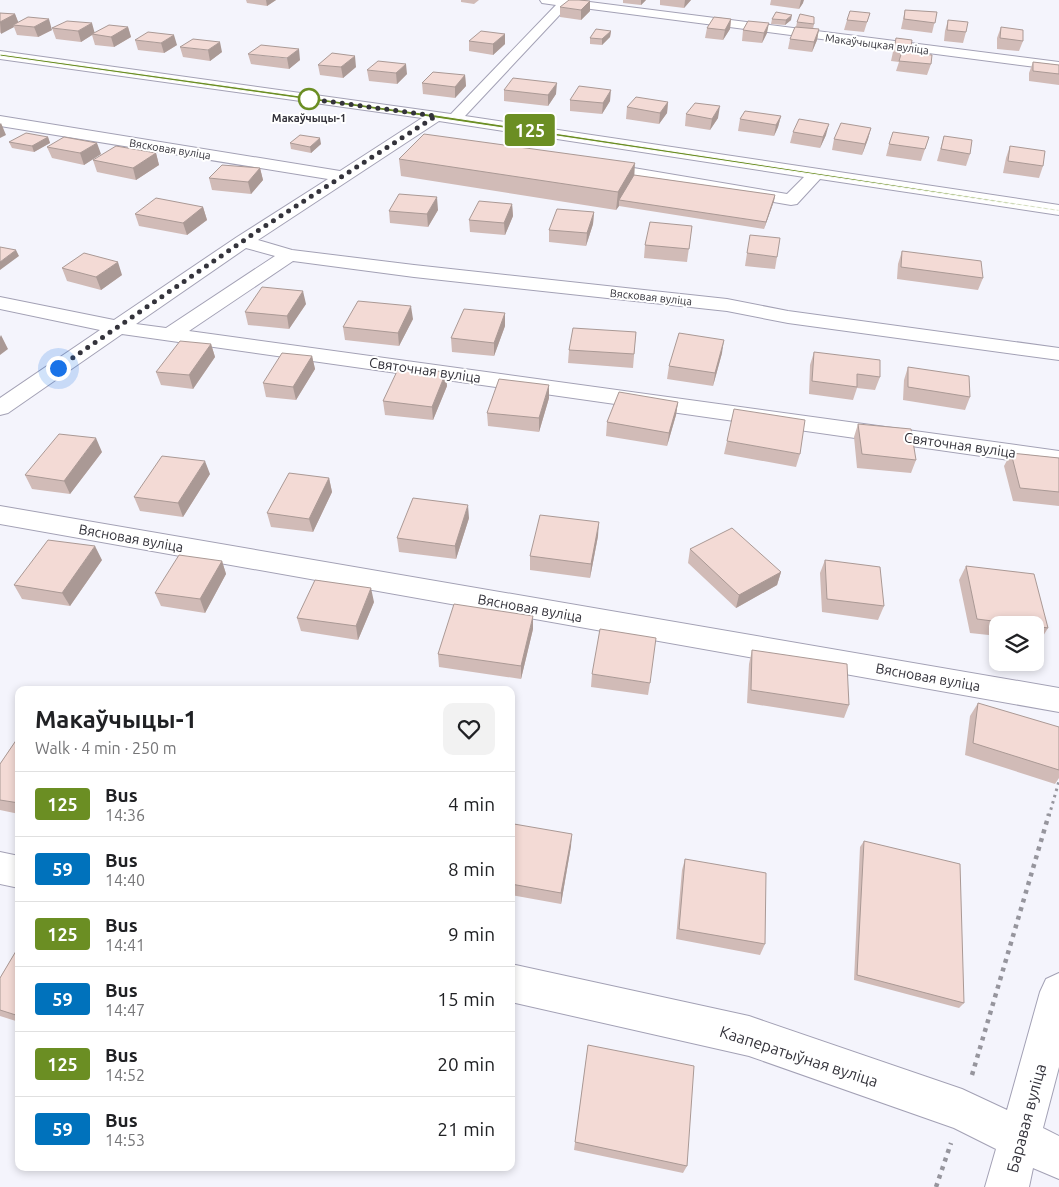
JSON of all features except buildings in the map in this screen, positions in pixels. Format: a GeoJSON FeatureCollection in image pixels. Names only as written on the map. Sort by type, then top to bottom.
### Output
{"type":"FeatureCollection","features":[{"type":"Feature","properties":{"kind":"street","name":"Макаўчыцкая вуліца"},"geometry":{"type":"LineString","coordinates":[[546,0],[566,1],[794,34],[1059,66]]}},
{"type":"Feature","properties":{"kind":"street"},"geometry":{"type":"LineString","coordinates":[[0,408],[341,176],[403,137],[445,118],[566,1]]}},
{"type":"Feature","properties":{"kind":"street"},"geometry":{"type":"LineString","coordinates":[[0,55],[474,122],[1059,210]]}},
{"type":"Feature","properties":{"kind":"street","name":"Вясковая вуліца"},"geometry":{"type":"LineString","coordinates":[[0,121],[341,176]]}},
{"type":"Feature","properties":{"kind":"street"},"geometry":{"type":"LineString","coordinates":[[464,137],[474,122]]}},
{"type":"Feature","properties":{"kind":"street"},"geometry":{"type":"LineString","coordinates":[[403,137],[430,141]]}},
{"type":"Feature","properties":{"kind":"street"},"geometry":{"type":"LineString","coordinates":[[585,165],[791,200],[817,174]]}},
{"type":"Feature","properties":{"kind":"street","name":"Вясковая вуліца"},"geometry":{"type":"LineString","coordinates":[[243,241],[290,255],[414,271],[727,305],[788,317],[1059,354]]}},
{"type":"Feature","properties":{"kind":"street"},"geometry":{"type":"LineString","coordinates":[[170,334],[290,255]]}},
{"type":"Feature","properties":{"kind":"street","name":"Святочная вуліца"},"geometry":{"type":"LineString","coordinates":[[0,303],[117,327],[1059,459]]}},
{"type":"Feature","properties":{"kind":"street","name":"Вясновая вуліца"},"geometry":{"type":"LineString","coordinates":[[0,515],[1059,700]]}},
{"type":"Feature","properties":{"kind":"street"},"geometry":{"type":"LineString","coordinates":[[0,868],[15,871]]}},
{"type":"Feature","properties":{"kind":"street","name":"Кааператыўная вуліца"},"geometry":{"type":"LineString","coordinates":[[515,984],[749,1036],[962,1110],[1059,1158]]}},
{"type":"Feature","properties":{"kind":"street","name":"Баравая вуліца"},"geometry":{"type":"LineString","coordinates":[[1007,1187],[1059,992]]}},
{"type":"Feature","properties":{"kind":"path"},"geometry":{"type":"LineString","coordinates":[[936,1187],[962,1110],[1059,781]]}},
{"type":"Feature","properties":{"kind":"bus line","name":"125"},"geometry":{"type":"LineString","coordinates":[[0,55],[436,116],[1059,210]]}},
{"type":"Feature","properties":{"kind":"place","name":"Макаўчыцы-1"},"geometry":{"type":"Point","coordinates":[309,99]}},
{"type":"Feature","properties":{"kind":"route"},"geometry":{"type":"LineString","coordinates":[[58,368],[259,230],[436,116],[303,98],[309,99]]}}]}
